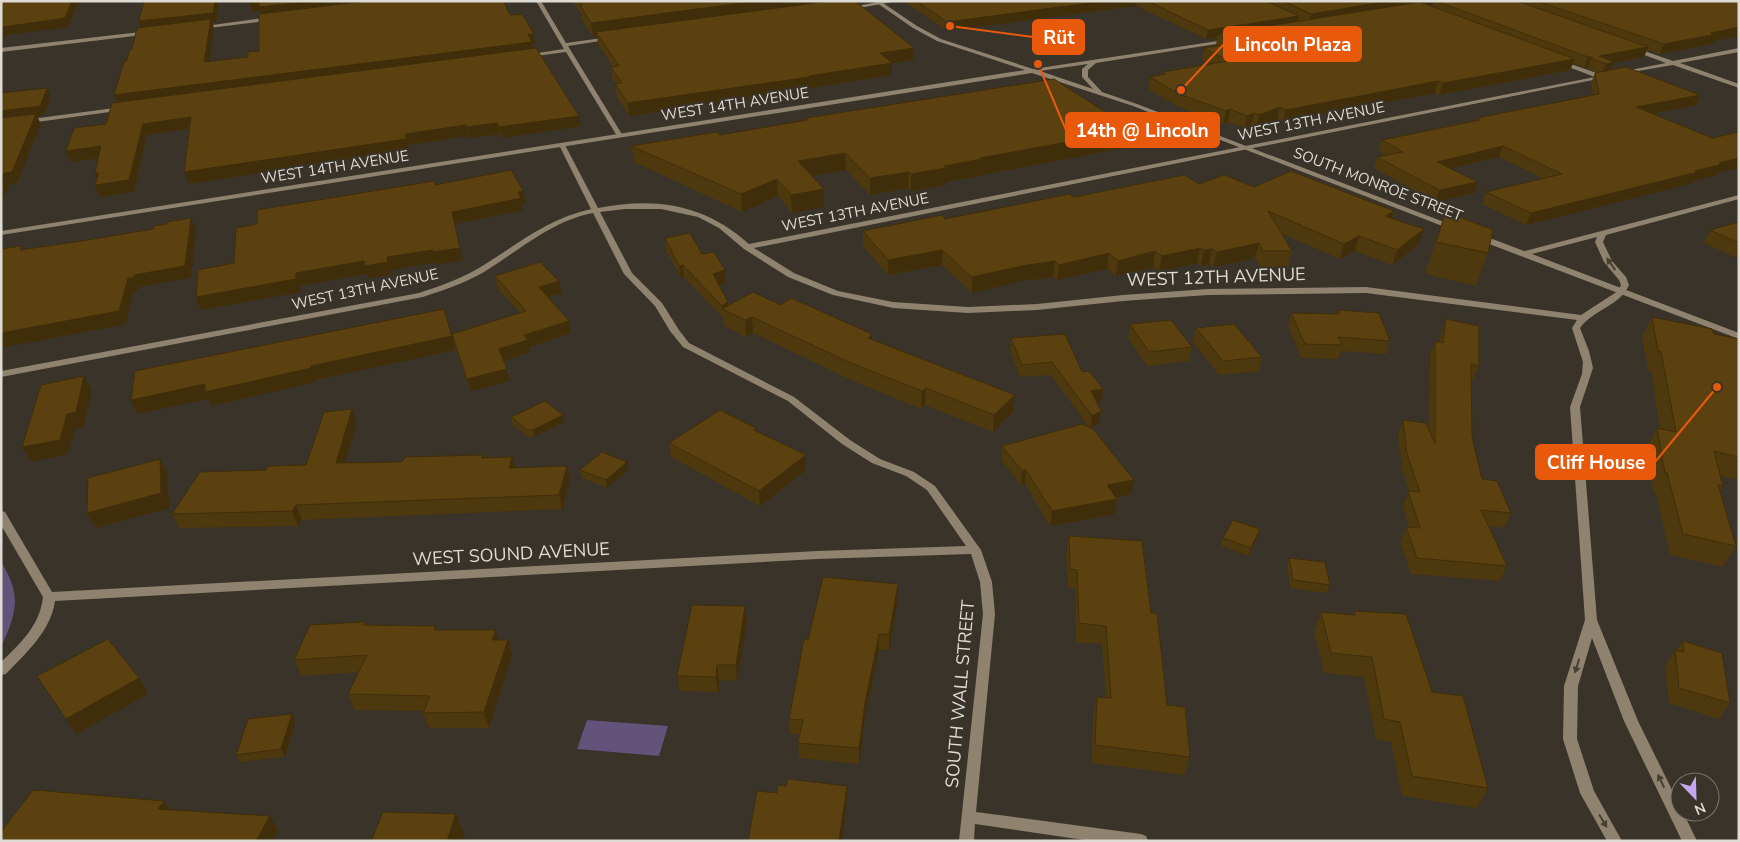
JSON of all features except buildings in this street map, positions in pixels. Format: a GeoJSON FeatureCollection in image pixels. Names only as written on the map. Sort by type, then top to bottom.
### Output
{"type":"FeatureCollection","features":[{"type":"Feature","properties":{"kind":"street"},"geometry":{"type":"LineString","coordinates":[[538,1],[620,136]]}},
{"type":"Feature","properties":{"kind":"street"},"geometry":{"type":"LineString","coordinates":[[838,9],[896,1]]}},
{"type":"Feature","properties":{"kind":"street","name":"SOUTH MONROE STREET"},"geometry":{"type":"LineString","coordinates":[[878,2],[915,28],[939,40],[971,52],[1035,70],[1100,93],[1459,229]]}},
{"type":"Feature","properties":{"kind":"street"},"geometry":{"type":"LineString","coordinates":[[196,28],[274,19]]}},
{"type":"Feature","properties":{"kind":"street"},"geometry":{"type":"LineString","coordinates":[[1,50],[157,32]]}},
{"type":"Feature","properties":{"kind":"street"},"geometry":{"type":"LineString","coordinates":[[516,56],[620,38]]}},
{"type":"Feature","properties":{"kind":"street","name":"WEST 14TH AVENUE"},"geometry":{"type":"LineString","coordinates":[[1,234],[1235,39]]}},
{"type":"Feature","properties":{"kind":"street"},"geometry":{"type":"LineString","coordinates":[[1630,48],[1739,86]]}},
{"type":"Feature","properties":{"kind":"street","name":"WEST 13TH AVENUE"},"geometry":{"type":"LineString","coordinates":[[1,374],[420,295],[444,288],[471,276],[559,221],[595,211],[643,206],[670,208],[694,213],[713,222],[747,247],[1739,50]]}},
{"type":"Feature","properties":{"kind":"street"},"geometry":{"type":"LineString","coordinates":[[1553,60],[1601,77]]}},
{"type":"Feature","properties":{"kind":"street"},"geometry":{"type":"LineString","coordinates":[[1096,61],[1085,69],[1085,77],[1100,93]]}},
{"type":"Feature","properties":{"kind":"street"},"geometry":{"type":"LineString","coordinates":[[1,125],[130,108]]}},
{"type":"Feature","properties":{"kind":"street","name":"SOUTH WALL STREET"},"geometry":{"type":"LineString","coordinates":[[562,146],[628,274],[635,285],[658,304],[677,336],[686,345],[791,399],[846,442],[876,461],[910,474],[931,488],[975,550],[986,582],[988,614],[966,841]]}},
{"type":"Feature","properties":{"kind":"street"},"geometry":{"type":"LineString","coordinates":[[1524,254],[1739,197]]}},
{"type":"Feature","properties":{"kind":"street","name":"SOUTH MONROE STREET"},"geometry":{"type":"LineString","coordinates":[[1468,233],[1739,336]]}},
{"type":"Feature","properties":{"kind":"street"},"geometry":{"type":"LineString","coordinates":[[1602,234],[1599,242],[1608,262],[1623,279],[1625,285],[1622,292],[1583,318],[1576,328],[1587,361],[1587,373],[1577,394],[1575,407],[1591,620],[1631,721],[1690,841]]}},
{"type":"Feature","properties":{"kind":"street","name":"WEST 12TH AVENUE"},"geometry":{"type":"LineString","coordinates":[[747,247],[791,276],[836,293],[893,306],[968,310],[1037,307],[1122,298],[1208,292],[1366,290],[1583,318]]}},
{"type":"Feature","properties":{"kind":"street"},"geometry":{"type":"LineString","coordinates":[[1,515],[49,597],[49,607],[39,627],[28,643],[1,670]]}},
{"type":"Feature","properties":{"kind":"street","name":"WEST SOUND AVENUE"},"geometry":{"type":"LineString","coordinates":[[49,597],[797,556],[975,550]]}},
{"type":"Feature","properties":{"kind":"street"},"geometry":{"type":"LineString","coordinates":[[1591,620],[1571,686],[1570,739],[1587,793],[1615,841]]}},
{"type":"Feature","properties":{"kind":"street"},"geometry":{"type":"LineString","coordinates":[[968,817],[1141,841]]}},
{"type":"Feature","properties":{"kind":"shaded area"},"geometry":{"type":"Polygon","coordinates":[[[1,562],[12,584],[15,604],[11,624],[1,647],[1,562]]]}},
{"type":"Feature","properties":{"kind":"shaded area"},"geometry":{"type":"Polygon","coordinates":[[[587,720],[668,726],[659,756],[577,749],[587,720]]]}},
{"type":"Feature","properties":{"kind":"place","name":"Rüt"},"geometry":{"type":"Point","coordinates":[950,26]}},
{"type":"Feature","properties":{"kind":"place","name":"14th @ Lincoln"},"geometry":{"type":"Point","coordinates":[1038,64]}},
{"type":"Feature","properties":{"kind":"place","name":"Lincoln Plaza"},"geometry":{"type":"Point","coordinates":[1181,90]}},
{"type":"Feature","properties":{"kind":"place","name":"Cliff House"},"geometry":{"type":"Point","coordinates":[1717,387]}}]}
